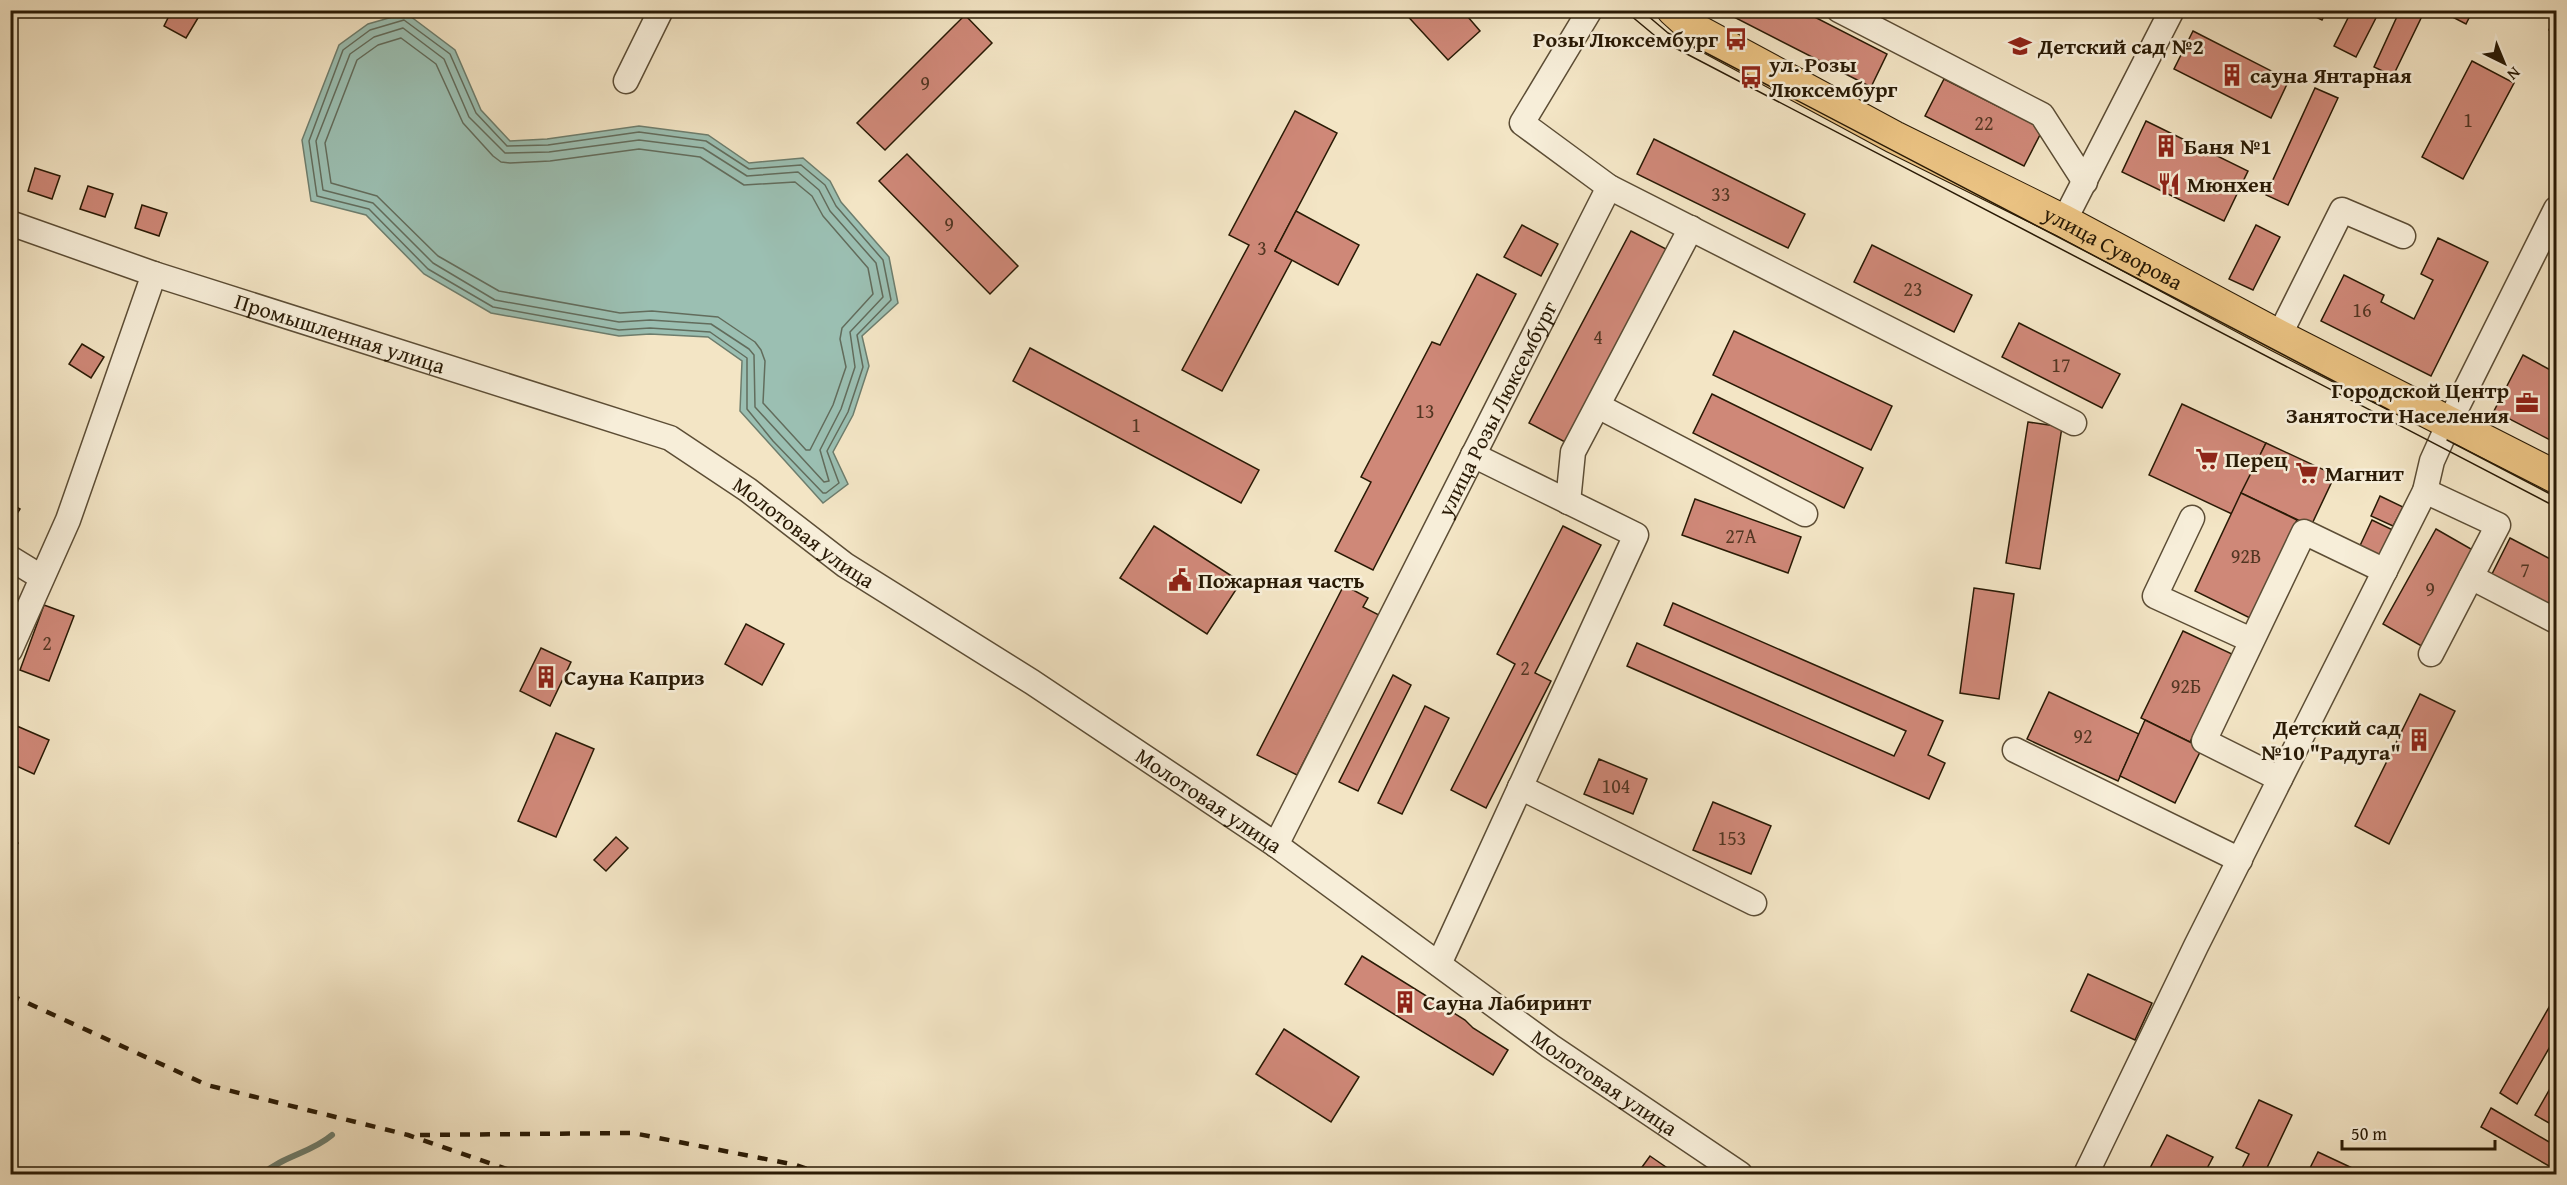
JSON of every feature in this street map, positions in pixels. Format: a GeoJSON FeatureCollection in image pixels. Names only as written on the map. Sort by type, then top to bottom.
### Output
{"type":"FeatureCollection","features":[{"type":"Feature","properties":{"kind":"main road","name":"улица Суворова"},"geometry":{"type":"LineString","coordinates":[[1673,10],[1694,29],[1894,137],[2064,221],[2278,336],[2450,421],[2556,477]]}},
{"type":"Feature","properties":{"kind":"street"},"geometry":{"type":"LineString","coordinates":[[626,81],[661,10]]}},
{"type":"Feature","properties":{"kind":"street"},"geometry":{"type":"LineString","coordinates":[[1590,10],[1522,123],[1609,187],[2074,423]]}},
{"type":"Feature","properties":{"kind":"street"},"geometry":{"type":"LineString","coordinates":[[1839,10],[2042,115],[2085,182]]}},
{"type":"Feature","properties":{"kind":"street"},"geometry":{"type":"LineString","coordinates":[[2064,221],[2172,10]]}},
{"type":"Feature","properties":{"kind":"street","name":"улица Розы Люксембург"},"geometry":{"type":"LineString","coordinates":[[1276,845],[1609,187]]}},
{"type":"Feature","properties":{"kind":"street"},"geometry":{"type":"LineString","coordinates":[[2085,1174],[2196,946],[2425,491],[2432,460],[2450,421],[2556,209]]}},
{"type":"Feature","properties":{"kind":"street"},"geometry":{"type":"LineString","coordinates":[[2278,336],[2342,210],[2403,236]]}},
{"type":"Feature","properties":{"kind":"street","name":"Промышленная улица"},"geometry":{"type":"LineString","coordinates":[[10,223],[154,274],[670,438]]}},
{"type":"Feature","properties":{"kind":"street"},"geometry":{"type":"LineString","coordinates":[[1569,502],[1573,452],[1691,228]]}},
{"type":"Feature","properties":{"kind":"street"},"geometry":{"type":"LineString","coordinates":[[10,650],[68,520],[154,274]]}},
{"type":"Feature","properties":{"kind":"street"},"geometry":{"type":"LineString","coordinates":[[1598,406],[1805,514]]}},
{"type":"Feature","properties":{"kind":"street","name":"Молотовая улица"},"geometry":{"type":"LineString","coordinates":[[670,438],[748,490],[845,565],[1032,682],[1276,845],[1550,1046],[1740,1174]]}},
{"type":"Feature","properties":{"kind":"street"},"geometry":{"type":"LineString","coordinates":[[1438,964],[1636,535],[1473,455]]}},
{"type":"Feature","properties":{"kind":"street"},"geometry":{"type":"LineString","coordinates":[[2425,491],[2498,525],[2431,654]]}},
{"type":"Feature","properties":{"kind":"street"},"geometry":{"type":"LineString","coordinates":[[2192,518],[2156,596],[2251,640]]}},
{"type":"Feature","properties":{"kind":"street"},"geometry":{"type":"LineString","coordinates":[[2280,779],[2204,741],[2304,532],[2385,571]]}},
{"type":"Feature","properties":{"kind":"street"},"geometry":{"type":"LineString","coordinates":[[10,558],[41,577]]}},
{"type":"Feature","properties":{"kind":"street"},"geometry":{"type":"LineString","coordinates":[[2471,577],[2556,621]]}},
{"type":"Feature","properties":{"kind":"street"},"geometry":{"type":"LineString","coordinates":[[2015,750],[2240,860]]}},
{"type":"Feature","properties":{"kind":"street"},"geometry":{"type":"LineString","coordinates":[[1520,787],[1754,903]]}},
{"type":"Feature","properties":{"kind":"water"},"geometry":{"type":"Polygon","coordinates":[[[406,13],[455,50],[481,110],[510,141],[547,139],[639,126],[708,135],[749,163],[803,158],[830,181],[841,202],[889,257],[898,303],[862,336],[869,366],[853,415],[833,452],[848,484],[823,503],[740,411],[742,361],[708,337],[650,334],[619,336],[491,313],[424,274],[366,215],[311,201],[302,140],[339,45],[368,24],[406,13]]]}},
{"type":"Feature","properties":{"kind":"building"},"geometry":{"type":"Polygon","coordinates":[[[172,10],[186,10],[198,18],[186,38],[164,26],[172,10]]]}},
{"type":"Feature","properties":{"kind":"building"},"geometry":{"type":"Polygon","coordinates":[[[1402,10],[1462,10],[1480,31],[1448,60],[1402,10]]]}},
{"type":"Feature","properties":{"kind":"building"},"geometry":{"type":"Polygon","coordinates":[[[1728,10],[1801,10],[1887,54],[1871,87],[1726,13],[1728,10]]]}},
{"type":"Feature","properties":{"kind":"building"},"geometry":{"type":"Polygon","coordinates":[[[2302,10],[2327,10],[2322,20],[2302,10]]]}},
{"type":"Feature","properties":{"kind":"building"},"geometry":{"type":"Polygon","coordinates":[[[2352,10],[2380,10],[2356,57],[2334,46],[2352,10]]]}},
{"type":"Feature","properties":{"kind":"building"},"geometry":{"type":"Polygon","coordinates":[[[2400,10],[2425,10],[2393,76],[2374,67],[2400,10]]]}},
{"type":"Feature","properties":{"kind":"building"},"geometry":{"type":"Polygon","coordinates":[[[2439,10],[2473,10],[2466,24],[2439,10]]]}},
{"type":"Feature","properties":{"kind":"building"},"geometry":{"type":"Polygon","coordinates":[[[2556,14],[2556,34],[2549,30],[2556,14]]]}},
{"type":"Feature","properties":{"kind":"building"},"geometry":{"type":"Polygon","coordinates":[[[965,15],[992,43],[885,150],[857,123],[965,15]]]}},
{"type":"Feature","properties":{"kind":"building","name":"сауна Янтарная"},"geometry":{"type":"Polygon","coordinates":[[[2193,31],[2289,80],[2271,118],[2174,69],[2193,31]]]}},
{"type":"Feature","properties":{"kind":"building"},"geometry":{"type":"Polygon","coordinates":[[[2472,61],[2514,83],[2463,179],[2422,157],[2472,61]]]}},
{"type":"Feature","properties":{"kind":"building"},"geometry":{"type":"Polygon","coordinates":[[[1944,79],[2043,129],[2024,166],[1925,116],[1944,79]]]}},
{"type":"Feature","properties":{"kind":"building"},"geometry":{"type":"Polygon","coordinates":[[[2315,88],[2338,98],[2288,205],[2266,195],[2315,88]]]}},
{"type":"Feature","properties":{"kind":"building"},"geometry":{"type":"Polygon","coordinates":[[[1295,111],[1337,133],[1275,251],[1292,260],[1222,391],[1182,370],[1249,245],[1229,235],[1295,111]]]}},
{"type":"Feature","properties":{"kind":"building","name":"Баня №1"},"geometry":{"type":"Polygon","coordinates":[[[2146,121],[2248,171],[2224,221],[2122,172],[2146,121]]]}},
{"type":"Feature","properties":{"kind":"building"},"geometry":{"type":"Polygon","coordinates":[[[1654,139],[1805,214],[1788,248],[1637,174],[1654,139]]]}},
{"type":"Feature","properties":{"kind":"building"},"geometry":{"type":"Polygon","coordinates":[[[907,154],[1018,266],[990,294],[879,181],[907,154]]]}},
{"type":"Feature","properties":{"kind":"building"},"geometry":{"type":"Polygon","coordinates":[[[35,168],[60,176],[52,199],[28,191],[35,168]]]}},
{"type":"Feature","properties":{"kind":"building"},"geometry":{"type":"Polygon","coordinates":[[[88,186],[113,194],[105,217],[80,209],[88,186]]]}},
{"type":"Feature","properties":{"kind":"building"},"geometry":{"type":"Polygon","coordinates":[[[142,205],[167,213],[159,236],[135,228],[142,205]]]}},
{"type":"Feature","properties":{"kind":"building"},"geometry":{"type":"Polygon","coordinates":[[[1296,211],[1359,245],[1338,285],[1275,251],[1296,211]]]}},
{"type":"Feature","properties":{"kind":"building"},"geometry":{"type":"Polygon","coordinates":[[[1522,225],[1558,244],[1541,276],[1504,257],[1522,225]]]}},
{"type":"Feature","properties":{"kind":"building"},"geometry":{"type":"Polygon","coordinates":[[[2256,225],[2280,237],[2253,290],[2229,279],[2256,225]]]}},
{"type":"Feature","properties":{"kind":"building"},"geometry":{"type":"Polygon","coordinates":[[[1631,231],[1668,250],[1565,442],[1529,423],[1631,231]]]}},
{"type":"Feature","properties":{"kind":"building"},"geometry":{"type":"Polygon","coordinates":[[[2438,238],[2488,262],[2431,376],[2321,321],[2344,275],[2384,295],[2381,302],[2414,319],[2433,280],[2421,274],[2438,238]]]}},
{"type":"Feature","properties":{"kind":"building"},"geometry":{"type":"Polygon","coordinates":[[[1872,245],[1972,295],[1954,332],[1854,282],[1872,245]]]}},
{"type":"Feature","properties":{"kind":"building"},"geometry":{"type":"Polygon","coordinates":[[[1477,274],[1516,294],[1373,570],[1335,551],[1371,482],[1361,477],[1432,342],[1440,345],[1477,274]]]}},
{"type":"Feature","properties":{"kind":"building"},"geometry":{"type":"Polygon","coordinates":[[[10,286],[16,290],[10,299],[10,286]]]}},
{"type":"Feature","properties":{"kind":"building"},"geometry":{"type":"Polygon","coordinates":[[[2019,323],[2120,374],[2102,408],[2002,357],[2019,323]]]}},
{"type":"Feature","properties":{"kind":"building"},"geometry":{"type":"Polygon","coordinates":[[[1734,331],[1892,406],[1871,450],[1713,375],[1734,331]]]}},
{"type":"Feature","properties":{"kind":"building"},"geometry":{"type":"Polygon","coordinates":[[[82,344],[104,357],[91,378],[69,364],[82,344]]]}},
{"type":"Feature","properties":{"kind":"building"},"geometry":{"type":"Polygon","coordinates":[[[1030,348],[1259,470],[1241,503],[1013,381],[1030,348]]]}},
{"type":"Feature","properties":{"kind":"building","name":"Городской Центр Занятости Населения"},"geometry":{"type":"Polygon","coordinates":[[[2523,355],[2556,373],[2556,379],[2550,391],[2556,394],[2556,443],[2494,411],[2523,355]]]}},
{"type":"Feature","properties":{"kind":"building"},"geometry":{"type":"Polygon","coordinates":[[[1712,394],[1863,468],[1844,508],[1693,433],[1712,394]]]}},
{"type":"Feature","properties":{"kind":"building","name":"Перец"},"geometry":{"type":"Polygon","coordinates":[[[2182,404],[2266,443],[2232,514],[2149,475],[2182,404]]]}},
{"type":"Feature","properties":{"kind":"building"},"geometry":{"type":"Polygon","coordinates":[[[2028,422],[2062,427],[2040,569],[2006,563],[2028,422]]]}},
{"type":"Feature","properties":{"kind":"building"},"geometry":{"type":"Polygon","coordinates":[[[2266,443],[2335,475],[2311,526],[2241,493],[2266,443]]]}},
{"type":"Feature","properties":{"kind":"building"},"geometry":{"type":"Polygon","coordinates":[[[2241,493],[2297,520],[2250,618],[2195,591],[2241,493]]]}},
{"type":"Feature","properties":{"kind":"building"},"geometry":{"type":"Polygon","coordinates":[[[2380,496],[2403,507],[2393,526],[2371,516],[2380,496]]]}},
{"type":"Feature","properties":{"kind":"building"},"geometry":{"type":"Polygon","coordinates":[[[1695,499],[1801,537],[1788,573],[1682,535],[1695,499]]]}},
{"type":"Feature","properties":{"kind":"building"},"geometry":{"type":"Polygon","coordinates":[[[10,503],[20,509],[10,525],[10,503]]]}},
{"type":"Feature","properties":{"kind":"building"},"geometry":{"type":"Polygon","coordinates":[[[2372,520],[2397,532],[2382,563],[2357,552],[2372,520]]]}},
{"type":"Feature","properties":{"kind":"building","name":"Пожарная часть"},"geometry":{"type":"Polygon","coordinates":[[[1154,526],[1241,582],[1207,634],[1120,578],[1154,526]]]}},
{"type":"Feature","properties":{"kind":"building"},"geometry":{"type":"Polygon","coordinates":[[[1563,526],[1601,545],[1535,673],[1551,681],[1486,808],[1451,790],[1515,664],[1497,654],[1563,526]]]}},
{"type":"Feature","properties":{"kind":"building"},"geometry":{"type":"Polygon","coordinates":[[[2436,529],[2478,553],[2425,648],[2383,624],[2436,529]]]}},
{"type":"Feature","properties":{"kind":"building"},"geometry":{"type":"Polygon","coordinates":[[[2510,538],[2556,562],[2556,613],[2490,578],[2510,538]]]}},
{"type":"Feature","properties":{"kind":"building"},"geometry":{"type":"Polygon","coordinates":[[[1344,585],[1368,598],[1363,607],[1379,615],[1297,775],[1257,755],[1344,585]]]}},
{"type":"Feature","properties":{"kind":"building"},"geometry":{"type":"Polygon","coordinates":[[[1974,588],[2014,594],[1999,699],[1960,693],[1974,588]]]}},
{"type":"Feature","properties":{"kind":"building"},"geometry":{"type":"Polygon","coordinates":[[[1673,603],[1943,721],[1928,755],[1945,763],[1929,799],[1627,666],[1637,643],[1894,756],[1906,731],[1664,625],[1673,603]]]}},
{"type":"Feature","properties":{"kind":"building"},"geometry":{"type":"Polygon","coordinates":[[[44,605],[74,616],[49,681],[20,670],[44,605]]]}},
{"type":"Feature","properties":{"kind":"building"},"geometry":{"type":"Polygon","coordinates":[[[746,624],[784,644],[762,685],[725,664],[746,624]]]}},
{"type":"Feature","properties":{"kind":"building"},"geometry":{"type":"Polygon","coordinates":[[[2183,631],[2232,654],[2190,742],[2141,718],[2183,631]]]}},
{"type":"Feature","properties":{"kind":"building","name":"Сауна Каприз"},"geometry":{"type":"Polygon","coordinates":[[[541,648],[571,662],[550,706],[520,691],[541,648]]]}},
{"type":"Feature","properties":{"kind":"building"},"geometry":{"type":"Polygon","coordinates":[[[1393,675],[1411,685],[1358,791],[1339,782],[1393,675]]]}},
{"type":"Feature","properties":{"kind":"building"},"geometry":{"type":"Polygon","coordinates":[[[2049,692],[2139,734],[2118,781],[2027,739],[2049,692]]]}},
{"type":"Feature","properties":{"kind":"building","name":"Детский сад №10 \"Радуга\""},"geometry":{"type":"Polygon","coordinates":[[[2420,694],[2455,711],[2389,844],[2355,826],[2420,694]]]}},
{"type":"Feature","properties":{"kind":"building"},"geometry":{"type":"Polygon","coordinates":[[[1425,706],[1449,718],[1402,814],[1378,803],[1425,706]]]}},
{"type":"Feature","properties":{"kind":"building"},"geometry":{"type":"Polygon","coordinates":[[[2145,720],[2202,748],[2175,803],[2120,776],[2145,720]]]}},
{"type":"Feature","properties":{"kind":"building"},"geometry":{"type":"Polygon","coordinates":[[[10,723],[49,740],[34,774],[10,763],[10,723]]]}},
{"type":"Feature","properties":{"kind":"building"},"geometry":{"type":"Polygon","coordinates":[[[556,733],[594,749],[556,837],[518,821],[556,733]]]}},
{"type":"Feature","properties":{"kind":"building"},"geometry":{"type":"Polygon","coordinates":[[[1599,759],[1647,779],[1633,814],[1584,794],[1599,759]]]}},
{"type":"Feature","properties":{"kind":"building"},"geometry":{"type":"Polygon","coordinates":[[[1713,802],[1771,826],[1751,874],[1693,850],[1713,802]]]}},
{"type":"Feature","properties":{"kind":"building"},"geometry":{"type":"Polygon","coordinates":[[[616,837],[628,848],[606,871],[594,860],[616,837]]]}},
{"type":"Feature","properties":{"kind":"building"},"geometry":{"type":"Polygon","coordinates":[[[10,839],[18,843],[10,858],[10,839]]]}},
{"type":"Feature","properties":{"kind":"building","name":"Сауна Лабиринт"},"geometry":{"type":"Polygon","coordinates":[[[1362,956],[1465,1020],[1473,1028],[1508,1050],[1493,1075],[1345,984],[1362,956]]]}},
{"type":"Feature","properties":{"kind":"building"},"geometry":{"type":"Polygon","coordinates":[[[2088,974],[2152,1003],[2135,1040],[2071,1011],[2088,974]]]}},
{"type":"Feature","properties":{"kind":"building"},"geometry":{"type":"Polygon","coordinates":[[[2556,995],[2556,1036],[2517,1104],[2500,1093],[2556,995]]]}},
{"type":"Feature","properties":{"kind":"building"},"geometry":{"type":"Polygon","coordinates":[[[1284,1029],[1359,1077],[1331,1122],[1256,1074],[1284,1029]]]}},
{"type":"Feature","properties":{"kind":"building"},"geometry":{"type":"Polygon","coordinates":[[[2556,1078],[2556,1127],[2535,1115],[2556,1078]]]}},
{"type":"Feature","properties":{"kind":"building"},"geometry":{"type":"Polygon","coordinates":[[[2259,1100],[2292,1115],[2264,1174],[2239,1174],[2249,1154],[2236,1148],[2259,1100]]]}},
{"type":"Feature","properties":{"kind":"building"},"geometry":{"type":"Polygon","coordinates":[[[2491,1108],[2556,1146],[2556,1170],[2481,1127],[2491,1108]]]}},
{"type":"Feature","properties":{"kind":"building"},"geometry":{"type":"Polygon","coordinates":[[[2167,1135],[2213,1157],[2204,1174],[2187,1168],[2184,1174],[2147,1174],[2167,1135]]]}},
{"type":"Feature","properties":{"kind":"building"},"geometry":{"type":"Polygon","coordinates":[[[2318,1152],[2365,1174],[2307,1174],[2318,1152]]]}},
{"type":"Feature","properties":{"kind":"building"},"geometry":{"type":"Polygon","coordinates":[[[1650,1156],[1676,1174],[1637,1174],[1650,1156]]]}},
{"type":"Feature","properties":{"kind":"waterway"},"geometry":{"type":"LineString","coordinates":[[263,1174],[332,1135]]}},
{"type":"Feature","properties":{"kind":"tram line"},"geometry":{"type":"LineString","coordinates":[[1624,10],[1660,40],[2556,507]]}},
{"type":"Feature","properties":{"kind":"tram line"},"geometry":{"type":"LineString","coordinates":[[1641,10],[1668,33],[2389,410]]}},
{"type":"Feature","properties":{"kind":"tram line"},"geometry":{"type":"LineString","coordinates":[[2447,440],[2556,497]]}},
{"type":"Feature","properties":{"kind":"railway"},"geometry":{"type":"LineString","coordinates":[[10,995],[207,1085],[408,1135],[521,1174]]}},
{"type":"Feature","properties":{"kind":"railway"},"geometry":{"type":"LineString","coordinates":[[420,1135],[633,1133],[796,1165],[821,1174]]}},
{"type":"Feature","properties":{"kind":"place","name":"Розы Люксембург"},"geometry":{"type":"Point","coordinates":[1736,39]}},
{"type":"Feature","properties":{"kind":"place","name":"Детский сад №2"},"geometry":{"type":"Point","coordinates":[2020,46]}},
{"type":"Feature","properties":{"kind":"place","name":"сауна Янтарная"},"geometry":{"type":"Point","coordinates":[2232,75]}},
{"type":"Feature","properties":{"kind":"place","name":"ул. Розы Люксембург"},"geometry":{"type":"Point","coordinates":[1751,77]}},
{"type":"Feature","properties":{"kind":"place","name":"Баня №1"},"geometry":{"type":"Point","coordinates":[2166,146]}},
{"type":"Feature","properties":{"kind":"place","name":"Мюнхен"},"geometry":{"type":"Point","coordinates":[2169,184]}},
{"type":"Feature","properties":{"kind":"place","name":"Городской Центр Занятости Населения"},"geometry":{"type":"Point","coordinates":[2527,403]}},
{"type":"Feature","properties":{"kind":"place","name":"Перец"},"geometry":{"type":"Point","coordinates":[2207,459]}},
{"type":"Feature","properties":{"kind":"place","name":"Магнит"},"geometry":{"type":"Point","coordinates":[2307,473]}},
{"type":"Feature","properties":{"kind":"place","name":"Пожарная часть"},"geometry":{"type":"Point","coordinates":[1180,580]}},
{"type":"Feature","properties":{"kind":"place","name":"Сауна Каприз"},"geometry":{"type":"Point","coordinates":[546,677]}},
{"type":"Feature","properties":{"kind":"place","name":"Детский сад №10 \"Радуга\""},"geometry":{"type":"Point","coordinates":[2419,740]}},
{"type":"Feature","properties":{"kind":"place","name":"Сауна Лабиринт"},"geometry":{"type":"Point","coordinates":[1405,1002]}}]}
